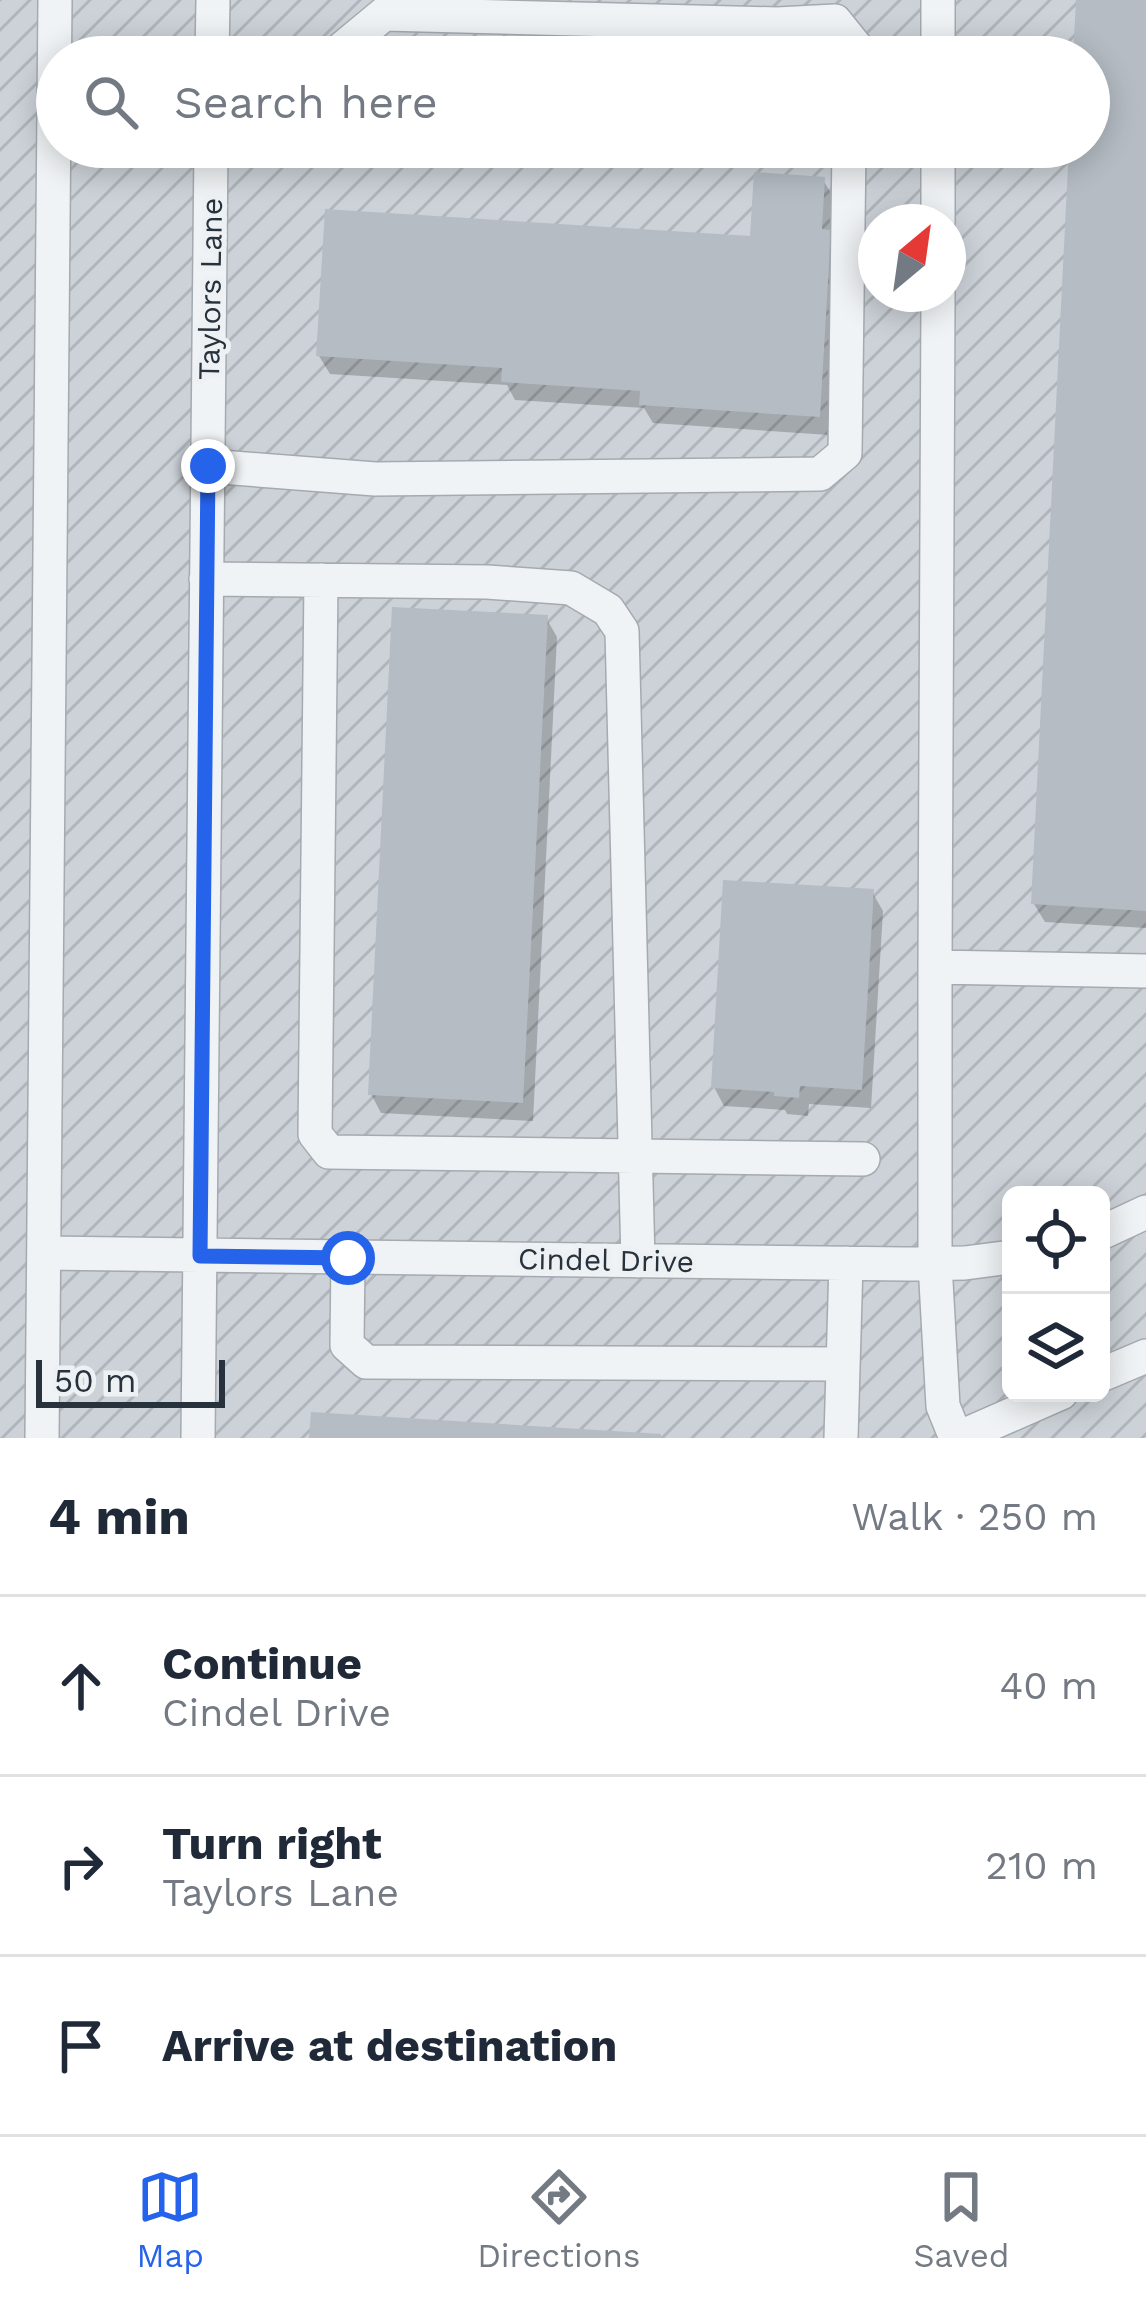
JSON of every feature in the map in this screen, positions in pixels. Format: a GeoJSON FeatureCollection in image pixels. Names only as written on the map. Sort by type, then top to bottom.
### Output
{"type":"FeatureCollection","features":[{"type":"Feature","properties":{"kind":"street"},"geometry":{"type":"LineString","coordinates":[[55,0],[55,36]]}},
{"type":"Feature","properties":{"kind":"street"},"geometry":{"type":"LineString","coordinates":[[212,36],[213,0]]}},
{"type":"Feature","properties":{"kind":"street"},"geometry":{"type":"LineString","coordinates":[[938,0],[938,36]]}},
{"type":"Feature","properties":{"kind":"street"},"geometry":{"type":"LineString","coordinates":[[357,36],[384,14],[777,24],[844,11]]}},
{"type":"Feature","properties":{"kind":"street"},"geometry":{"type":"LineString","coordinates":[[42,1438],[54,168]]}},
{"type":"Feature","properties":{"kind":"street","name":"Taylors Lane"},"geometry":{"type":"LineString","coordinates":[[198,1438],[211,168]]}},
{"type":"Feature","properties":{"kind":"street"},"geometry":{"type":"LineString","coordinates":[[208,466],[375,479],[820,474],[845,453],[849,168]]}},
{"type":"Feature","properties":{"kind":"street"},"geometry":{"type":"LineString","coordinates":[[938,168],[938,204]]}},
{"type":"Feature","properties":{"kind":"street"},"geometry":{"type":"LineString","coordinates":[[938,312],[935,1264],[943,1406],[957,1438],[1040,1402]]}},
{"type":"Feature","properties":{"kind":"street"},"geometry":{"type":"LineString","coordinates":[[206,579],[571,588],[608,610],[622,632],[638,1261]]}},
{"type":"Feature","properties":{"kind":"street"},"geometry":{"type":"LineString","coordinates":[[321,580],[315,1134],[329,1152],[863,1159]]}},
{"type":"Feature","properties":{"kind":"street"},"geometry":{"type":"LineString","coordinates":[[935,968],[1146,971]]}},
{"type":"Feature","properties":{"kind":"street"},"geometry":{"type":"LineString","coordinates":[[1110,1229],[1146,1212]]}},
{"type":"Feature","properties":{"kind":"street","name":"Cindel Drive"},"geometry":{"type":"LineString","coordinates":[[44,1253],[935,1264],[1002,1258]]}},
{"type":"Feature","properties":{"kind":"street"},"geometry":{"type":"LineString","coordinates":[[348,1258],[347,1346],[366,1362],[843,1364]]}},
{"type":"Feature","properties":{"kind":"street"},"geometry":{"type":"LineString","coordinates":[[841,1438],[846,1263]]}},
{"type":"Feature","properties":{"kind":"street"},"geometry":{"type":"LineString","coordinates":[[1110,1372],[1146,1356]]}},
{"type":"Feature","properties":{"kind":"shaded area"},"geometry":{"type":"Polygon","coordinates":[[[0,0],[1146,0],[1146,1438],[0,1438],[0,0]]]}},
{"type":"Feature","properties":{"kind":"building"},"geometry":{"type":"Polygon","coordinates":[[[1076,0],[1146,0],[1146,911],[1031,904],[1068,168],[1110,168],[1110,36],[1074,36],[1076,0]]]}},
{"type":"Feature","properties":{"kind":"building"},"geometry":{"type":"Polygon","coordinates":[[[754,172],[825,177],[822,229],[831,230],[820,417],[639,405],[640,391],[501,382],[502,368],[316,356],[325,209],[750,236],[754,172]]]}},
{"type":"Feature","properties":{"kind":"building"},"geometry":{"type":"Polygon","coordinates":[[[392,607],[548,615],[523,1103],[368,1095],[392,607]]]}},
{"type":"Feature","properties":{"kind":"building"},"geometry":{"type":"Polygon","coordinates":[[[723,880],[874,889],[862,1090],[800,1086],[799,1098],[711,1088],[723,880]]]}},
{"type":"Feature","properties":{"kind":"building"},"geometry":{"type":"Polygon","coordinates":[[[311,1412],[661,1434],[661,1438],[309,1438],[311,1412]]]}},
{"type":"Feature","properties":{"kind":"route"},"geometry":{"type":"LineString","coordinates":[[208,466],[200,1256],[348,1258]]}}]}
